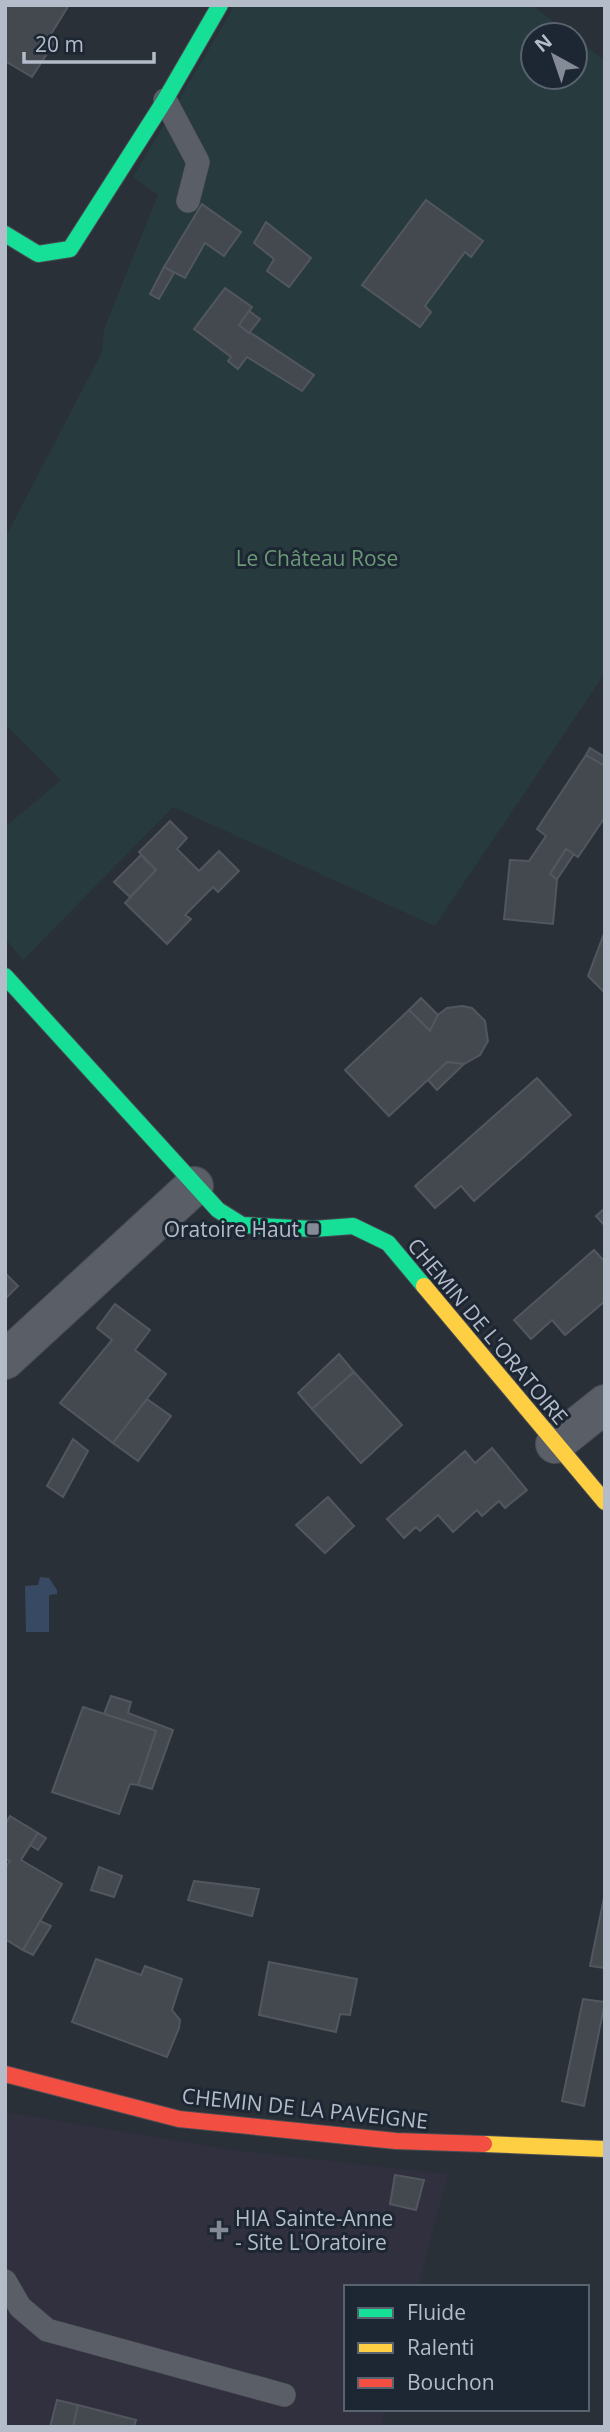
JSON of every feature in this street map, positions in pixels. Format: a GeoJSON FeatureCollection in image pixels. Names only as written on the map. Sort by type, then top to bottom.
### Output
{"type":"FeatureCollection","features":[{"type":"Feature","properties":{"kind":"street"},"geometry":{"type":"LineString","coordinates":[[5,234],[38,254],[70,249],[165,100],[220,5]]}},
{"type":"Feature","properties":{"kind":"street","name":"CHEMIN DE L'ORATOIRE"},"geometry":{"type":"LineString","coordinates":[[5,976],[218,1210],[242,1225],[313,1229],[353,1226],[388,1243],[605,1502]]}},
{"type":"Feature","properties":{"kind":"street"},"geometry":{"type":"LineString","coordinates":[[5,1360],[194,1186]]}},
{"type":"Feature","properties":{"kind":"street"},"geometry":{"type":"LineString","coordinates":[[555,1444],[605,1404]]}},
{"type":"Feature","properties":{"kind":"street","name":"CHEMIN DE LA PAVEIGNE"},"geometry":{"type":"LineString","coordinates":[[5,2074],[179,2119],[396,2141],[605,2149]]}},
{"type":"Feature","properties":{"kind":"lane"},"geometry":{"type":"LineString","coordinates":[[165,100],[198,162],[188,201]]}},
{"type":"Feature","properties":{"kind":"lane"},"geometry":{"type":"LineString","coordinates":[[5,2281],[20,2307],[47,2330],[285,2395]]}},
{"type":"Feature","properties":{"kind":"shaded area","name":"HIA Sainte-Anne - Site L'Oratoire"},"geometry":{"type":"Polygon","coordinates":[[[5,2112],[232,2150],[448,2174],[419,2285],[344,2285],[344,2411],[385,2411],[381,2427],[5,2427],[5,2112]]]}},
{"type":"Feature","properties":{"kind":"green space","name":"Le Château Rose"},"geometry":{"type":"Polygon","coordinates":[[[235,5],[532,5],[553,21],[519,21],[519,91],[589,91],[589,49],[605,61],[605,673],[435,926],[173,807],[23,960],[5,938],[5,827],[61,780],[5,724],[5,538],[102,352],[104,329],[158,195],[133,177],[235,5]]]}},
{"type":"Feature","properties":{"kind":"water"},"geometry":{"type":"Polygon","coordinates":[[[40,1577],[49,1578],[57,1590],[57,1594],[49,1595],[49,1632],[26,1632],[25,1586],[38,1585],[40,1577]]]}},
{"type":"Feature","properties":{"kind":"building"},"geometry":{"type":"Polygon","coordinates":[[[5,5],[69,5],[48,39],[54,43],[32,77],[5,61],[5,5]]]}},
{"type":"Feature","properties":{"kind":"building"},"geometry":{"type":"Polygon","coordinates":[[[426,200],[483,241],[471,257],[465,252],[425,306],[431,312],[420,327],[362,285],[426,200]]]}},
{"type":"Feature","properties":{"kind":"building"},"geometry":{"type":"Polygon","coordinates":[[[202,204],[241,232],[224,256],[205,243],[185,278],[164,267],[202,204]]]}},
{"type":"Feature","properties":{"kind":"building"},"geometry":{"type":"Polygon","coordinates":[[[266,222],[311,258],[289,287],[267,271],[274,259],[254,243],[266,222]]]}},
{"type":"Feature","properties":{"kind":"building"},"geometry":{"type":"Polygon","coordinates":[[[164,267],[174,273],[159,299],[150,294],[164,267]]]}},
{"type":"Feature","properties":{"kind":"building"},"geometry":{"type":"Polygon","coordinates":[[[225,288],[252,307],[239,325],[314,375],[302,391],[247,357],[238,369],[228,361],[231,357],[194,329],[225,288]]]}},
{"type":"Feature","properties":{"kind":"building"},"geometry":{"type":"Polygon","coordinates":[[[249,311],[260,319],[249,333],[239,325],[249,311]]]}},
{"type":"Feature","properties":{"kind":"building"},"geometry":{"type":"Polygon","coordinates":[[[590,748],[605,757],[605,766],[586,755],[590,748]]]}},
{"type":"Feature","properties":{"kind":"building"},"geometry":{"type":"Polygon","coordinates":[[[586,755],[605,766],[605,817],[578,857],[566,849],[550,874],[557,880],[553,924],[504,919],[510,860],[529,861],[546,836],[537,829],[586,755]]]}},
{"type":"Feature","properties":{"kind":"building"},"geometry":{"type":"Polygon","coordinates":[[[170,821],[187,838],[177,849],[199,871],[219,851],[239,871],[218,892],[213,887],[185,915],[191,919],[167,944],[125,903],[156,870],[139,852],[170,821]]]}},
{"type":"Feature","properties":{"kind":"building"},"geometry":{"type":"Polygon","coordinates":[[[566,849],[574,854],[557,879],[550,874],[566,849]]]}},
{"type":"Feature","properties":{"kind":"building"},"geometry":{"type":"Polygon","coordinates":[[[141,855],[156,870],[130,897],[114,882],[141,855]]]}},
{"type":"Feature","properties":{"kind":"building"},"geometry":{"type":"Polygon","coordinates":[[[605,931],[605,993],[588,976],[605,931]]]}},
{"type":"Feature","properties":{"kind":"building"},"geometry":{"type":"Polygon","coordinates":[[[421,998],[438,1015],[430,1031],[409,1010],[421,998]]]}},
{"type":"Feature","properties":{"kind":"building"},"geometry":{"type":"Polygon","coordinates":[[[447,1008],[472,1008],[485,1021],[488,1041],[480,1055],[464,1064],[447,1062],[389,1116],[345,1070],[409,1010],[430,1031],[438,1015],[447,1008]]]}},
{"type":"Feature","properties":{"kind":"building"},"geometry":{"type":"Polygon","coordinates":[[[447,1062],[464,1064],[437,1090],[428,1080],[447,1062]]]}},
{"type":"Feature","properties":{"kind":"building"},"geometry":{"type":"Polygon","coordinates":[[[537,1078],[571,1115],[474,1201],[461,1186],[435,1208],[415,1186],[537,1078]]]}},
{"type":"Feature","properties":{"kind":"building"},"geometry":{"type":"Polygon","coordinates":[[[605,1208],[605,1226],[596,1216],[605,1208]]]}},
{"type":"Feature","properties":{"kind":"building"},"geometry":{"type":"Polygon","coordinates":[[[594,1250],[605,1262],[605,1301],[565,1335],[552,1320],[531,1339],[514,1320],[594,1250]]]}},
{"type":"Feature","properties":{"kind":"building"},"geometry":{"type":"Polygon","coordinates":[[[5,1273],[18,1286],[5,1299],[5,1273]]]}},
{"type":"Feature","properties":{"kind":"building"},"geometry":{"type":"Polygon","coordinates":[[[115,1304],[150,1330],[135,1350],[166,1374],[113,1443],[60,1403],[112,1340],[97,1328],[115,1304]]]}},
{"type":"Feature","properties":{"kind":"building"},"geometry":{"type":"Polygon","coordinates":[[[339,1354],[354,1372],[312,1409],[298,1393],[339,1354]]]}},
{"type":"Feature","properties":{"kind":"building"},"geometry":{"type":"Polygon","coordinates":[[[354,1372],[402,1425],[361,1463],[312,1409],[354,1372]]]}},
{"type":"Feature","properties":{"kind":"building"},"geometry":{"type":"Polygon","coordinates":[[[147,1399],[171,1416],[138,1461],[113,1443],[147,1399]]]}},
{"type":"Feature","properties":{"kind":"building"},"geometry":{"type":"Polygon","coordinates":[[[73,1439],[88,1451],[63,1497],[47,1486],[73,1439]]]}},
{"type":"Feature","properties":{"kind":"building"},"geometry":{"type":"Polygon","coordinates":[[[492,1448],[527,1490],[505,1508],[499,1501],[482,1516],[477,1510],[453,1532],[438,1515],[420,1531],[416,1527],[404,1538],[387,1519],[465,1451],[475,1463],[492,1448]]]}},
{"type":"Feature","properties":{"kind":"building"},"geometry":{"type":"Polygon","coordinates":[[[328,1497],[354,1526],[325,1553],[296,1525],[328,1497]]]}},
{"type":"Feature","properties":{"kind":"building"},"geometry":{"type":"Polygon","coordinates":[[[111,1696],[131,1702],[128,1713],[173,1730],[152,1789],[138,1785],[156,1731],[104,1714],[111,1696]]]}},
{"type":"Feature","properties":{"kind":"building"},"geometry":{"type":"Polygon","coordinates":[[[83,1707],[156,1731],[138,1785],[130,1784],[119,1814],[52,1792],[83,1707]]]}},
{"type":"Feature","properties":{"kind":"building"},"geometry":{"type":"Polygon","coordinates":[[[10,1816],[38,1833],[21,1860],[62,1884],[23,1950],[5,1939],[5,1868],[10,1861],[5,1859],[5,1825],[10,1816]]]}},
{"type":"Feature","properties":{"kind":"building"},"geometry":{"type":"Polygon","coordinates":[[[38,1833],[46,1838],[38,1850],[30,1845],[38,1833]]]}},
{"type":"Feature","properties":{"kind":"building"},"geometry":{"type":"Polygon","coordinates":[[[99,1867],[122,1876],[114,1897],[91,1890],[99,1867]]]}},
{"type":"Feature","properties":{"kind":"building"},"geometry":{"type":"Polygon","coordinates":[[[194,1881],[259,1889],[252,1916],[188,1900],[194,1881]]]}},
{"type":"Feature","properties":{"kind":"building"},"geometry":{"type":"Polygon","coordinates":[[[605,1893],[605,1968],[590,1966],[605,1893]]]}},
{"type":"Feature","properties":{"kind":"building"},"geometry":{"type":"Polygon","coordinates":[[[40,1921],[51,1926],[33,1955],[23,1950],[40,1921]]]}},
{"type":"Feature","properties":{"kind":"building"},"geometry":{"type":"Polygon","coordinates":[[[96,1959],[141,1975],[145,1966],[182,1979],[172,2010],[180,2020],[179,2028],[167,2057],[72,2022],[96,1959]]]}},
{"type":"Feature","properties":{"kind":"building"},"geometry":{"type":"Polygon","coordinates":[[[269,1962],[357,1979],[350,2015],[340,2014],[336,2032],[259,2015],[269,1962]]]}},
{"type":"Feature","properties":{"kind":"building"},"geometry":{"type":"Polygon","coordinates":[[[583,1999],[605,2002],[584,2106],[562,2101],[583,1999]]]}},
{"type":"Feature","properties":{"kind":"building"},"geometry":{"type":"Polygon","coordinates":[[[395,2175],[424,2180],[416,2210],[390,2204],[395,2175]]]}},
{"type":"Feature","properties":{"kind":"building"},"geometry":{"type":"Polygon","coordinates":[[[57,2400],[78,2405],[73,2427],[50,2427],[57,2400]]]}},
{"type":"Feature","properties":{"kind":"building"},"geometry":{"type":"Polygon","coordinates":[[[78,2405],[136,2420],[134,2427],[73,2427],[78,2405]]]}},
{"type":"Feature","properties":{"kind":"traffic: fast"},"geometry":{"type":"LineString","coordinates":[[5,234],[38,254],[70,249],[165,100],[220,5]]}},
{"type":"Feature","properties":{"kind":"traffic: fast"},"geometry":{"type":"LineString","coordinates":[[5,976],[218,1210],[242,1225],[313,1229],[353,1226],[388,1243],[424,1286]]}},
{"type":"Feature","properties":{"kind":"traffic: slow"},"geometry":{"type":"LineString","coordinates":[[424,1286],[605,1502]]}},
{"type":"Feature","properties":{"kind":"traffic: slow"},"geometry":{"type":"LineString","coordinates":[[484,2144],[605,2149]]}},
{"type":"Feature","properties":{"kind":"traffic: jam"},"geometry":{"type":"LineString","coordinates":[[5,2074],[179,2119],[396,2141],[484,2144]]}},
{"type":"Feature","properties":{"kind":"place","name":"Oratoire Haut"},"geometry":{"type":"Point","coordinates":[313,1229]}},
{"type":"Feature","properties":{"kind":"place","name":"HIA Sainte-Anne - Site L'Oratoire"},"geometry":{"type":"Point","coordinates":[219,2230]}}]}
